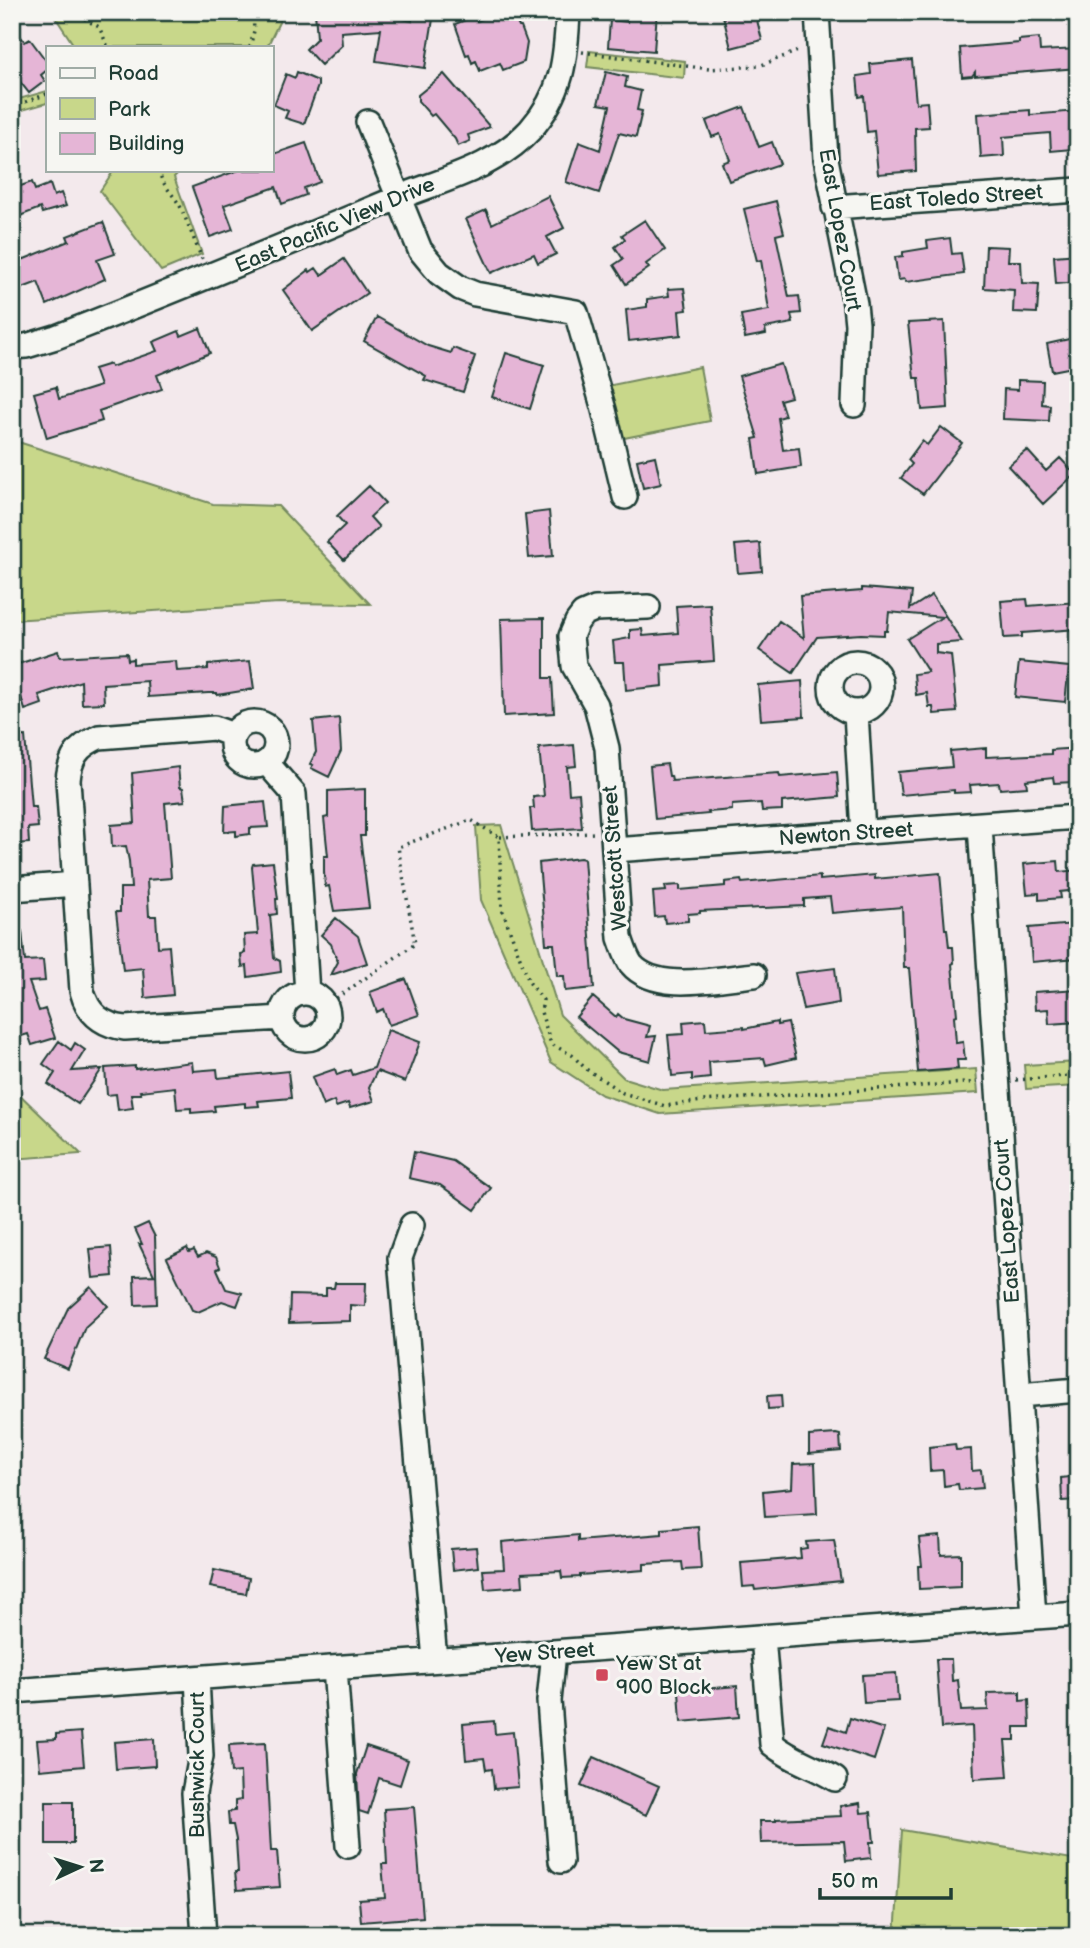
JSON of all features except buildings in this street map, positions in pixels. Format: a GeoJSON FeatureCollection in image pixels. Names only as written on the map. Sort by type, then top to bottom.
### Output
{"type":"FeatureCollection","features":[{"type":"Feature","properties":{"kind":"street","name":"East Pacific View Drive"},"geometry":{"type":"LineString","coordinates":[[12,347],[42,342],[481,166],[514,145],[542,116],[554,97],[566,50],[568,12]]}},
{"type":"Feature","properties":{"kind":"street","name":"East Lopez Court"},"geometry":{"type":"LineString","coordinates":[[817,12],[826,159],[857,324],[854,405]]}},
{"type":"Feature","properties":{"kind":"street"},"geometry":{"type":"LineString","coordinates":[[368,122],[397,198],[428,263],[449,281],[475,294],[576,312],[625,497]]}},
{"type":"Feature","properties":{"kind":"street","name":"East Toledo Street"},"geometry":{"type":"LineString","coordinates":[[834,207],[1078,190]]}},
{"type":"Feature","properties":{"kind":"street","name":"Westcott Street"},"geometry":{"type":"LineString","coordinates":[[648,607],[595,609],[583,614],[576,622],[571,636],[574,666],[596,705],[607,748],[620,938],[629,962],[646,977],[669,982],[754,975]]}},
{"type":"Feature","properties":{"kind":"street"},"geometry":{"type":"LineString","coordinates":[[856,713],[863,832]]}},
{"type":"Feature","properties":{"kind":"street"},"geometry":{"type":"LineString","coordinates":[[253,722],[269,727],[277,743],[275,752],[267,763],[255,767],[246,765],[234,754],[233,735],[244,724],[253,722]]}},
{"type":"Feature","properties":{"kind":"street"},"geometry":{"type":"LineString","coordinates":[[233,735],[214,728],[99,737],[86,742],[75,752],[69,766],[68,780],[82,991],[86,1005],[102,1021],[125,1028],[282,1018]]}},
{"type":"Feature","properties":{"kind":"street"},"geometry":{"type":"LineString","coordinates":[[267,763],[294,794],[316,999],[328,1015],[322,1032],[306,1040],[290,1034],[284,1027],[282,1018],[287,1002],[294,996],[316,999]]}},
{"type":"Feature","properties":{"kind":"street","name":"Newton Street"},"geometry":{"type":"LineString","coordinates":[[614,841],[980,826],[1078,817]]}},
{"type":"Feature","properties":{"kind":"street","name":"East Lopez Court"},"geometry":{"type":"LineString","coordinates":[[980,826],[1034,1617]]}},
{"type":"Feature","properties":{"kind":"street"},"geometry":{"type":"LineString","coordinates":[[12,889],[75,884]]}},
{"type":"Feature","properties":{"kind":"street"},"geometry":{"type":"LineString","coordinates":[[412,1225],[400,1258],[435,1660]]}},
{"type":"Feature","properties":{"kind":"street"},"geometry":{"type":"LineString","coordinates":[[1019,1395],[1078,1390]]}},
{"type":"Feature","properties":{"kind":"street","name":"Yew Street"},"geometry":{"type":"LineString","coordinates":[[12,1691],[1074,1614]]}},
{"type":"Feature","properties":{"kind":"street"},"geometry":{"type":"LineString","coordinates":[[763,1637],[772,1744],[788,1757],[812,1765],[835,1779]]}},
{"type":"Feature","properties":{"kind":"street"},"geometry":{"type":"LineString","coordinates":[[554,1652],[548,1700],[561,1861]]}},
{"type":"Feature","properties":{"kind":"street"},"geometry":{"type":"LineString","coordinates":[[335,1668],[348,1846]]}},
{"type":"Feature","properties":{"kind":"street","name":"Bushwick Court"},"geometry":{"type":"LineString","coordinates":[[197,1678],[201,1756],[194,1793],[204,1936]]}},
{"type":"Feature","properties":{"kind":"path"},"geometry":{"type":"LineString","coordinates":[[72,12],[99,27],[107,46]]}},
{"type":"Feature","properties":{"kind":"path"},"geometry":{"type":"LineString","coordinates":[[250,46],[254,32],[253,12]]}},
{"type":"Feature","properties":{"kind":"path"},"geometry":{"type":"LineString","coordinates":[[566,50],[668,65],[732,68],[759,66],[819,43]]}},
{"type":"Feature","properties":{"kind":"path"},"geometry":{"type":"LineString","coordinates":[[12,107],[46,94]]}},
{"type":"Feature","properties":{"kind":"path"},"geometry":{"type":"LineString","coordinates":[[159,172],[180,208],[209,277]]}},
{"type":"Feature","properties":{"kind":"path"},"geometry":{"type":"LineString","coordinates":[[316,999],[415,944],[398,847],[471,820],[499,837],[614,841]]}},
{"type":"Feature","properties":{"kind":"path"},"geometry":{"type":"LineString","coordinates":[[499,837],[502,909],[529,982],[543,1000],[541,1012],[551,1044],[572,1055],[586,1069],[623,1093],[665,1107],[717,1100],[1078,1075]]}},
{"type":"Feature","properties":{"kind":"path"},"geometry":{"type":"LineString","coordinates":[[1074,1614],[1078,1664]]}},
{"type":"Feature","properties":{"kind":"green space"},"geometry":{"type":"Polygon","coordinates":[[[52,12],[284,12],[267,46],[74,46],[52,12]]]}},
{"type":"Feature","properties":{"kind":"green space"},"geometry":{"type":"Polygon","coordinates":[[[589,51],[685,61],[684,78],[587,67],[589,51]]]}},
{"type":"Feature","properties":{"kind":"green space"},"geometry":{"type":"Polygon","coordinates":[[[46,91],[46,103],[12,113],[12,101],[46,91]]]}},
{"type":"Feature","properties":{"kind":"green space"},"geometry":{"type":"Polygon","coordinates":[[[113,172],[179,172],[174,177],[202,254],[161,271],[100,191],[113,172]]]}},
{"type":"Feature","properties":{"kind":"green space"},"geometry":{"type":"Polygon","coordinates":[[[700,367],[710,421],[619,439],[607,386],[700,367]]]}},
{"type":"Feature","properties":{"kind":"green space"},"geometry":{"type":"Polygon","coordinates":[[[12,440],[213,504],[278,506],[370,604],[279,603],[12,620],[12,440]]]}},
{"type":"Feature","properties":{"kind":"green space"},"geometry":{"type":"Polygon","coordinates":[[[501,825],[560,1015],[624,1078],[663,1090],[976,1069],[978,1093],[660,1114],[602,1095],[551,1062],[481,900],[476,826],[501,825]]]}},
{"type":"Feature","properties":{"kind":"green space"},"geometry":{"type":"Polygon","coordinates":[[[1078,1062],[1078,1086],[1026,1089],[1024,1065],[1078,1062]]]}},
{"type":"Feature","properties":{"kind":"green space"},"geometry":{"type":"Polygon","coordinates":[[[12,1087],[81,1154],[12,1159],[12,1087]]]}},
{"type":"Feature","properties":{"kind":"green space"},"geometry":{"type":"Polygon","coordinates":[[[902,1830],[1078,1860],[1078,1936],[895,1936],[902,1830]]]}},
{"type":"Feature","properties":{"kind":"place","name":"Yew St at 900 Block"},"geometry":{"type":"Point","coordinates":[602,1675]}}]}
